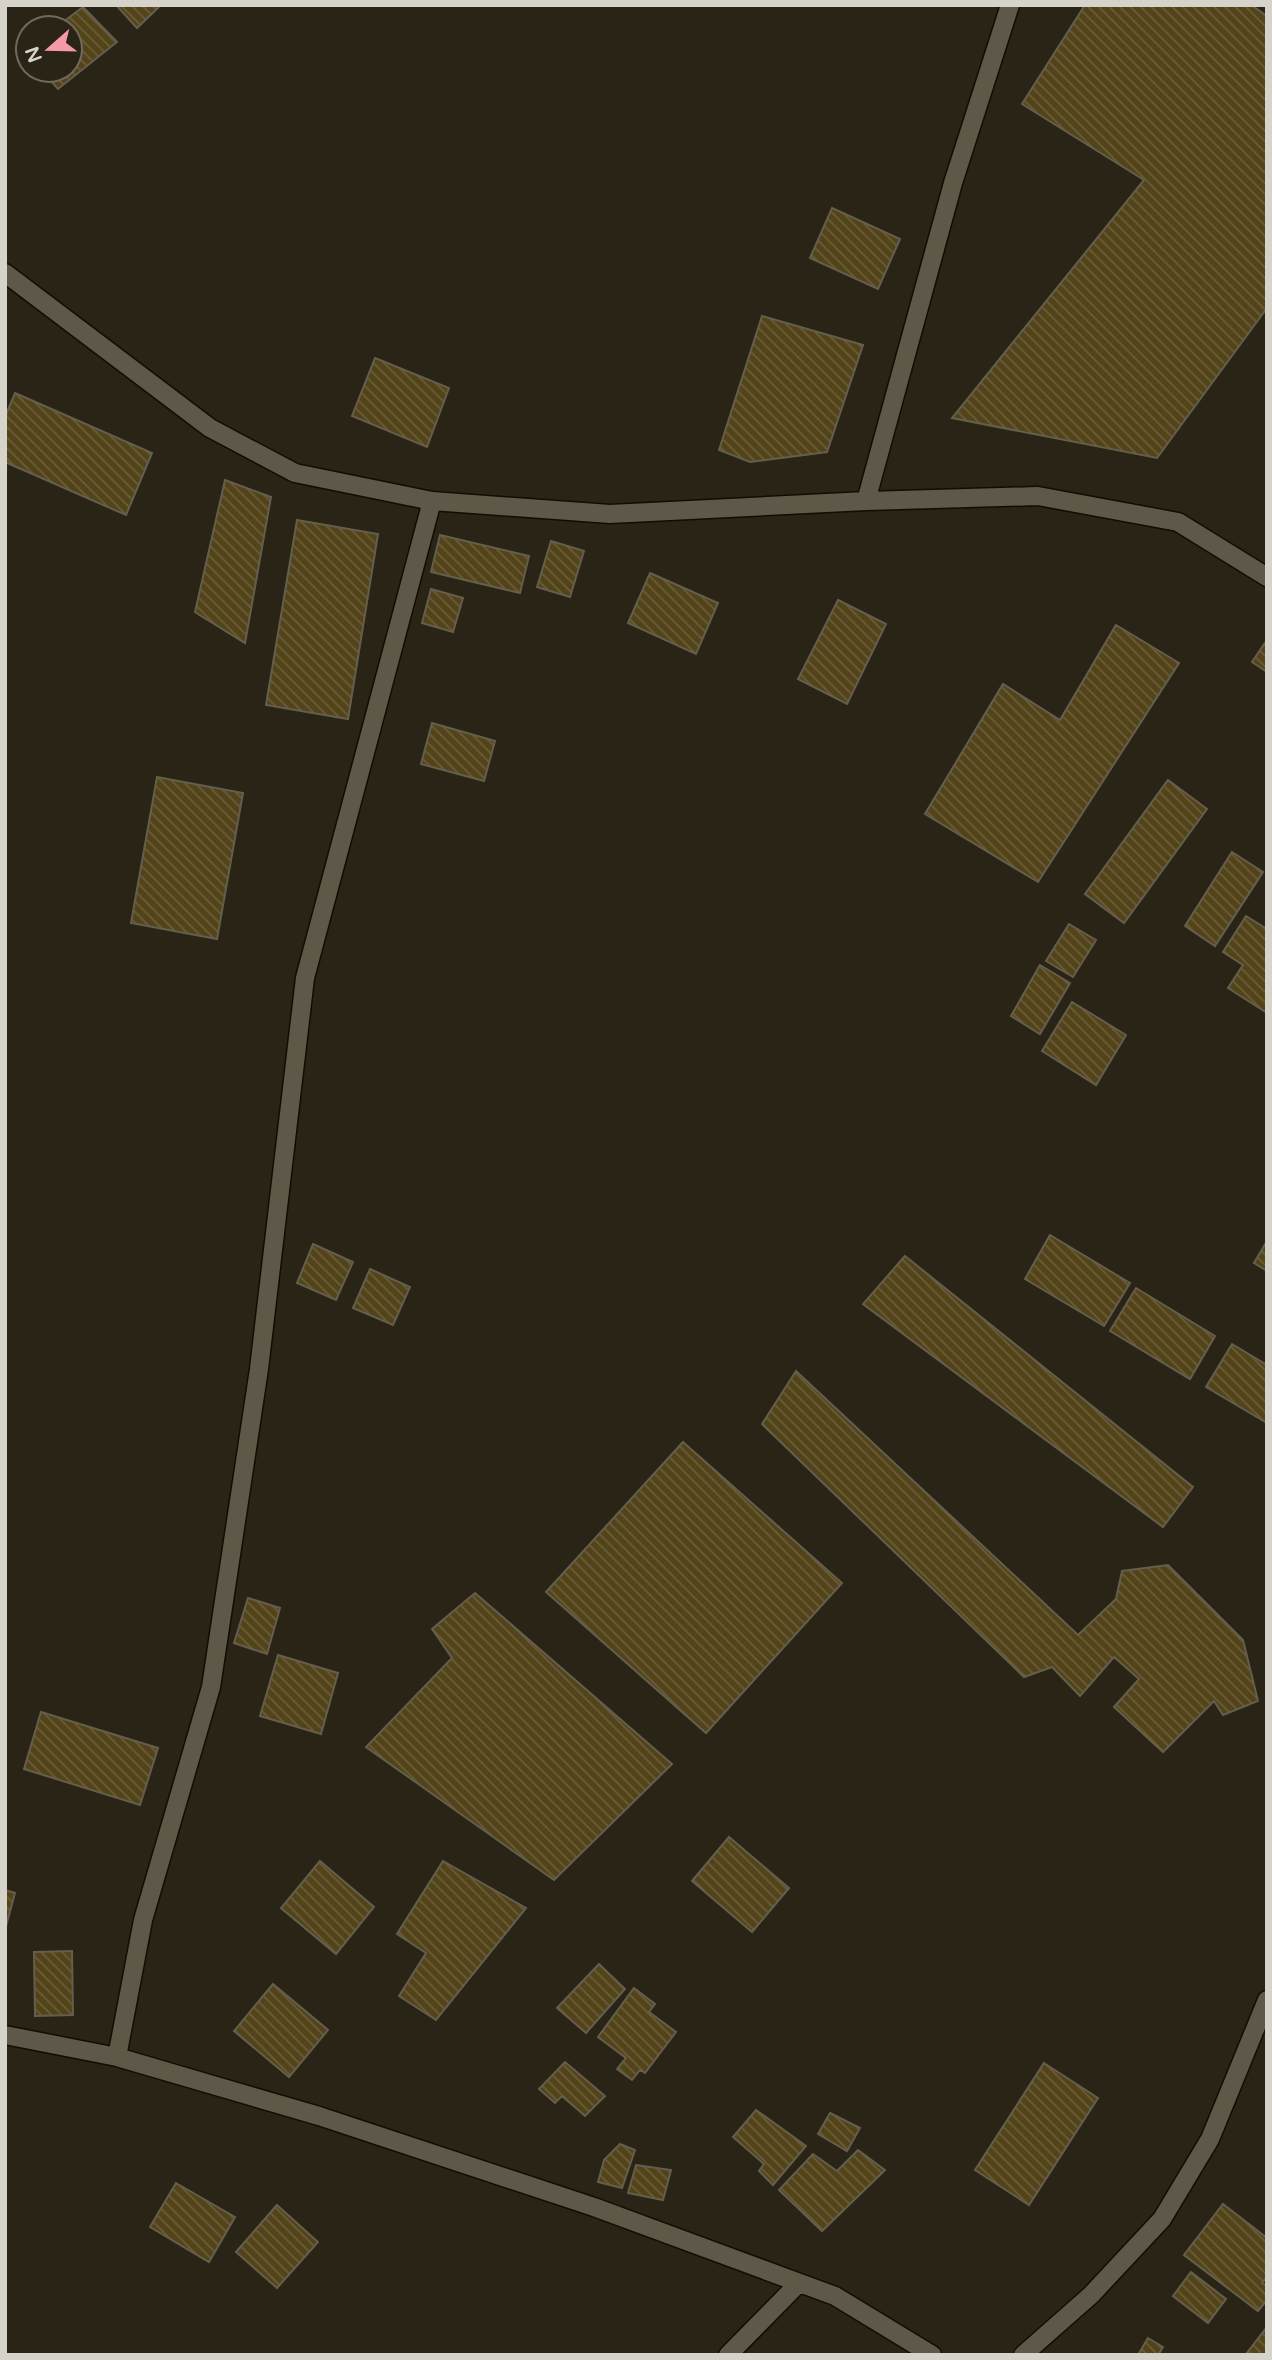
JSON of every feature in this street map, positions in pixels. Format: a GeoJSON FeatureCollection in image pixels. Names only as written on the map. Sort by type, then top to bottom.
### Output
{"type":"FeatureCollection","features":[{"type":"Feature","properties":{"kind":"street"},"geometry":{"type":"LineString","coordinates":[[866,501],[953,183],[1010,5]]}},
{"type":"Feature","properties":{"kind":"street"},"geometry":{"type":"LineString","coordinates":[[5,273],[210,428],[296,473],[432,501],[610,514],[866,501],[1038,496],[1178,522],[1267,577]]}},
{"type":"Feature","properties":{"kind":"street"},"geometry":{"type":"LineString","coordinates":[[117,2056],[143,1920],[211,1687],[259,1369],[306,978],[432,501]]}},
{"type":"Feature","properties":{"kind":"street"},"geometry":{"type":"LineString","coordinates":[[1023,2355],[1090,2295],[1162,2219],[1210,2138],[1267,2000]]}},
{"type":"Feature","properties":{"kind":"street"},"geometry":{"type":"LineString","coordinates":[[5,2035],[117,2056],[319,2116],[594,2207],[835,2297],[932,2355]]}},
{"type":"Feature","properties":{"kind":"street"},"geometry":{"type":"LineString","coordinates":[[727,2355],[799,2284]]}},
{"type":"Feature","properties":{"kind":"building"},"geometry":{"type":"Polygon","coordinates":[[[116,5],[161,5],[137,28],[116,5]]]}},
{"type":"Feature","properties":{"kind":"building"},"geometry":{"type":"Polygon","coordinates":[[[1085,5],[1251,5],[1267,16],[1267,308],[1157,458],[952,418],[1144,180],[1022,104],[1085,5]]]}},
{"type":"Feature","properties":{"kind":"building"},"geometry":{"type":"Polygon","coordinates":[[[83,7],[117,42],[84,68],[84,14],[74,14],[83,7]]]}},
{"type":"Feature","properties":{"kind":"building"},"geometry":{"type":"Polygon","coordinates":[[[832,208],[900,239],[878,289],[810,258],[832,208]]]}},
{"type":"Feature","properties":{"kind":"building"},"geometry":{"type":"Polygon","coordinates":[[[762,316],[863,345],[827,452],[750,462],[719,450],[762,316]]]}},
{"type":"Feature","properties":{"kind":"building"},"geometry":{"type":"Polygon","coordinates":[[[375,358],[449,388],[427,447],[352,416],[375,358]]]}},
{"type":"Feature","properties":{"kind":"building"},"geometry":{"type":"Polygon","coordinates":[[[15,393],[152,453],[126,515],[5,462],[5,417],[15,393]]]}},
{"type":"Feature","properties":{"kind":"building"},"geometry":{"type":"Polygon","coordinates":[[[225,480],[271,497],[245,643],[195,612],[225,480]]]}},
{"type":"Feature","properties":{"kind":"building"},"geometry":{"type":"Polygon","coordinates":[[[297,520],[378,534],[348,719],[266,705],[297,520]]]}},
{"type":"Feature","properties":{"kind":"building"},"geometry":{"type":"Polygon","coordinates":[[[440,535],[529,556],[520,593],[431,572],[440,535]]]}},
{"type":"Feature","properties":{"kind":"building"},"geometry":{"type":"Polygon","coordinates":[[[551,541],[584,551],[570,597],[537,587],[551,541]]]}},
{"type":"Feature","properties":{"kind":"building"},"geometry":{"type":"Polygon","coordinates":[[[650,573],[718,603],[696,654],[628,623],[650,573]]]}},
{"type":"Feature","properties":{"kind":"building"},"geometry":{"type":"Polygon","coordinates":[[[431,589],[463,598],[453,632],[422,623],[431,589]]]}},
{"type":"Feature","properties":{"kind":"building"},"geometry":{"type":"Polygon","coordinates":[[[838,600],[886,624],[847,704],[798,679],[838,600]]]}},
{"type":"Feature","properties":{"kind":"building"},"geometry":{"type":"Polygon","coordinates":[[[1116,625],[1179,663],[1038,882],[925,814],[1003,684],[1060,720],[1116,625]]]}},
{"type":"Feature","properties":{"kind":"building"},"geometry":{"type":"Polygon","coordinates":[[[1267,640],[1267,672],[1252,662],[1267,640]]]}},
{"type":"Feature","properties":{"kind":"building"},"geometry":{"type":"Polygon","coordinates":[[[432,723],[495,741],[484,781],[421,764],[432,723]]]}},
{"type":"Feature","properties":{"kind":"building"},"geometry":{"type":"Polygon","coordinates":[[[157,777],[243,793],[217,939],[131,923],[157,777]]]}},
{"type":"Feature","properties":{"kind":"building"},"geometry":{"type":"Polygon","coordinates":[[[1168,780],[1207,809],[1124,923],[1085,894],[1168,780]]]}},
{"type":"Feature","properties":{"kind":"building"},"geometry":{"type":"Polygon","coordinates":[[[1232,852],[1263,872],[1215,946],[1185,926],[1232,852]]]}},
{"type":"Feature","properties":{"kind":"building"},"geometry":{"type":"Polygon","coordinates":[[[1246,916],[1267,929],[1267,1013],[1228,988],[1243,965],[1223,952],[1246,916]]]}},
{"type":"Feature","properties":{"kind":"building"},"geometry":{"type":"Polygon","coordinates":[[[1069,924],[1096,940],[1073,977],[1046,961],[1069,924]]]}},
{"type":"Feature","properties":{"kind":"building"},"geometry":{"type":"Polygon","coordinates":[[[1040,965],[1070,983],[1040,1034],[1011,1016],[1040,965]]]}},
{"type":"Feature","properties":{"kind":"building"},"geometry":{"type":"Polygon","coordinates":[[[1072,1002],[1126,1035],[1096,1085],[1042,1051],[1072,1002]]]}},
{"type":"Feature","properties":{"kind":"building"},"geometry":{"type":"Polygon","coordinates":[[[1050,1235],[1130,1283],[1104,1326],[1025,1279],[1050,1235]]]}},
{"type":"Feature","properties":{"kind":"building"},"geometry":{"type":"Polygon","coordinates":[[[1267,1241],[1267,1271],[1254,1263],[1267,1241]]]}},
{"type":"Feature","properties":{"kind":"building"},"geometry":{"type":"Polygon","coordinates":[[[313,1244],[353,1262],[336,1300],[297,1283],[313,1244]]]}},
{"type":"Feature","properties":{"kind":"building"},"geometry":{"type":"Polygon","coordinates":[[[905,1256],[1193,1487],[1163,1527],[863,1304],[905,1256]]]}},
{"type":"Feature","properties":{"kind":"building"},"geometry":{"type":"Polygon","coordinates":[[[370,1269],[410,1287],[393,1325],[353,1308],[370,1269]]]}},
{"type":"Feature","properties":{"kind":"building"},"geometry":{"type":"Polygon","coordinates":[[[1136,1288],[1215,1336],[1190,1379],[1110,1331],[1136,1288]]]}},
{"type":"Feature","properties":{"kind":"building"},"geometry":{"type":"Polygon","coordinates":[[[1232,1344],[1267,1365],[1267,1423],[1206,1387],[1232,1344]]]}},
{"type":"Feature","properties":{"kind":"building"},"geometry":{"type":"Polygon","coordinates":[[[796,1371],[1078,1635],[1116,1599],[1122,1571],[1168,1565],[1243,1640],[1258,1701],[1223,1715],[1214,1701],[1163,1752],[1114,1707],[1139,1679],[1114,1657],[1080,1696],[1052,1667],[1024,1677],[762,1424],[796,1371]]]}},
{"type":"Feature","properties":{"kind":"building"},"geometry":{"type":"Polygon","coordinates":[[[683,1442],[842,1583],[706,1733],[546,1592],[683,1442]]]}},
{"type":"Feature","properties":{"kind":"building"},"geometry":{"type":"Polygon","coordinates":[[[475,1593],[672,1764],[554,1880],[366,1747],[452,1658],[432,1629],[475,1593]]]}},
{"type":"Feature","properties":{"kind":"building"},"geometry":{"type":"Polygon","coordinates":[[[248,1598],[280,1608],[267,1654],[234,1643],[248,1598]]]}},
{"type":"Feature","properties":{"kind":"building"},"geometry":{"type":"Polygon","coordinates":[[[278,1655],[338,1673],[321,1734],[260,1716],[278,1655]]]}},
{"type":"Feature","properties":{"kind":"building"},"geometry":{"type":"Polygon","coordinates":[[[41,1712],[158,1748],[140,1805],[24,1769],[41,1712]]]}},
{"type":"Feature","properties":{"kind":"building"},"geometry":{"type":"Polygon","coordinates":[[[729,1837],[789,1888],[752,1932],[692,1881],[729,1837]]]}},
{"type":"Feature","properties":{"kind":"building"},"geometry":{"type":"Polygon","coordinates":[[[320,1861],[374,1907],[336,1954],[281,1908],[320,1861]]]}},
{"type":"Feature","properties":{"kind":"building"},"geometry":{"type":"Polygon","coordinates":[[[443,1861],[526,1908],[436,2020],[399,1996],[426,1953],[397,1934],[443,1861]]]}},
{"type":"Feature","properties":{"kind":"building"},"geometry":{"type":"Polygon","coordinates":[[[5,1890],[15,1893],[5,1930],[5,1890]]]}},
{"type":"Feature","properties":{"kind":"building"},"geometry":{"type":"Polygon","coordinates":[[[72,1951],[73,2015],[35,2016],[34,1952],[72,1951]]]}},
{"type":"Feature","properties":{"kind":"building"},"geometry":{"type":"Polygon","coordinates":[[[599,1964],[625,1989],[586,2033],[557,2008],[599,1964]]]}},
{"type":"Feature","properties":{"kind":"building"},"geometry":{"type":"Polygon","coordinates":[[[273,1984],[328,2030],[289,2077],[234,2031],[273,1984]]]}},
{"type":"Feature","properties":{"kind":"building"},"geometry":{"type":"Polygon","coordinates":[[[634,1988],[655,2004],[649,2012],[676,2032],[645,2073],[640,2070],[632,2080],[617,2069],[626,2058],[598,2037],[634,1988]]]}},
{"type":"Feature","properties":{"kind":"building"},"geometry":{"type":"Polygon","coordinates":[[[565,2062],[605,2096],[585,2116],[562,2096],[555,2103],[539,2089],[565,2062]]]}},
{"type":"Feature","properties":{"kind":"building"},"geometry":{"type":"Polygon","coordinates":[[[1044,2063],[1098,2098],[1029,2205],[975,2170],[1044,2063]]]}},
{"type":"Feature","properties":{"kind":"building"},"geometry":{"type":"Polygon","coordinates":[[[756,2110],[806,2146],[773,2185],[759,2171],[764,2164],[733,2137],[756,2110]]]}},
{"type":"Feature","properties":{"kind":"building"},"geometry":{"type":"Polygon","coordinates":[[[830,2113],[860,2128],[847,2151],[818,2134],[830,2113]]]}},
{"type":"Feature","properties":{"kind":"building"},"geometry":{"type":"Polygon","coordinates":[[[620,2144],[635,2150],[622,2188],[598,2182],[604,2160],[620,2144]]]}},
{"type":"Feature","properties":{"kind":"building"},"geometry":{"type":"Polygon","coordinates":[[[858,2150],[885,2170],[822,2231],[779,2190],[813,2154],[837,2171],[858,2150]]]}},
{"type":"Feature","properties":{"kind":"building"},"geometry":{"type":"Polygon","coordinates":[[[636,2165],[671,2170],[663,2200],[628,2193],[636,2165]]]}},
{"type":"Feature","properties":{"kind":"building"},"geometry":{"type":"Polygon","coordinates":[[[176,2183],[235,2217],[209,2262],[150,2227],[176,2183]]]}},
{"type":"Feature","properties":{"kind":"building"},"geometry":{"type":"Polygon","coordinates":[[[1223,2204],[1267,2238],[1267,2277],[1262,2283],[1267,2286],[1267,2300],[1258,2311],[1184,2255],[1223,2204]]]}},
{"type":"Feature","properties":{"kind":"building"},"geometry":{"type":"Polygon","coordinates":[[[277,2205],[318,2242],[277,2288],[236,2252],[277,2205]]]}},
{"type":"Feature","properties":{"kind":"building"},"geometry":{"type":"Polygon","coordinates":[[[1191,2272],[1226,2299],[1208,2323],[1173,2296],[1191,2272]]]}},
{"type":"Feature","properties":{"kind":"building"},"geometry":{"type":"Polygon","coordinates":[[[1267,2327],[1267,2355],[1246,2354],[1267,2327]]]}},
{"type":"Feature","properties":{"kind":"building"},"geometry":{"type":"Polygon","coordinates":[[[1148,2338],[1163,2347],[1158,2355],[1138,2355],[1148,2338]]]}}]}
